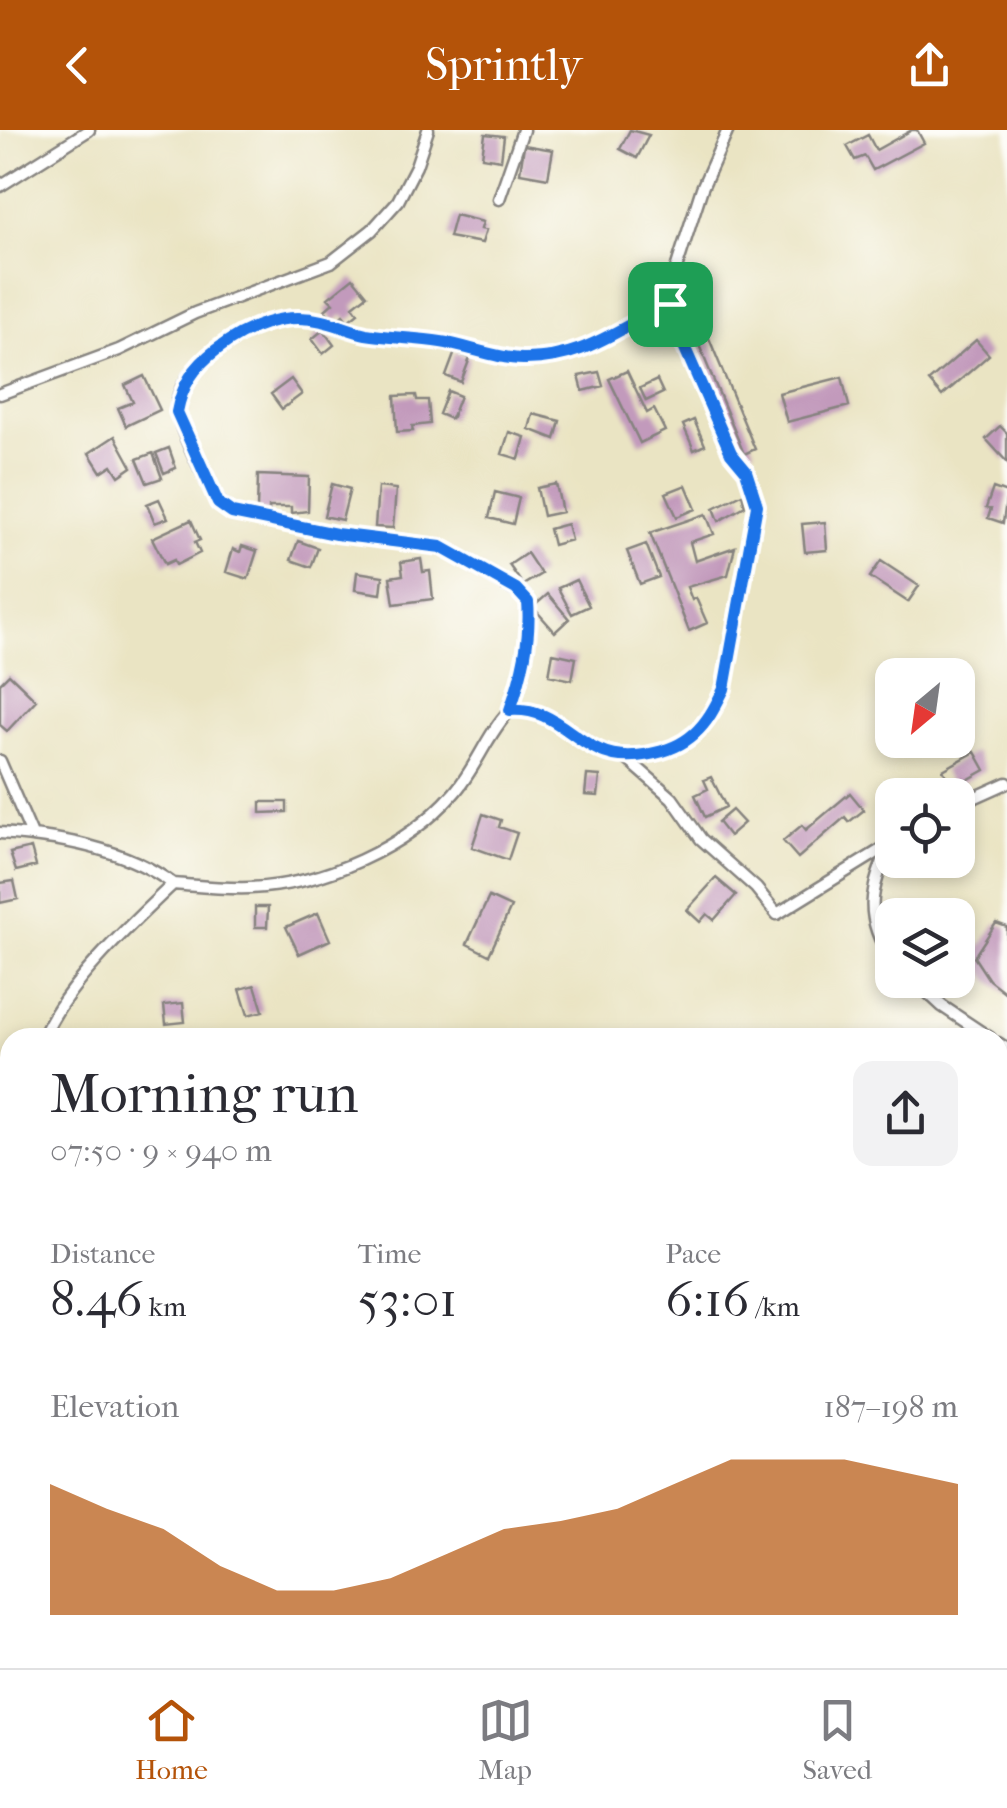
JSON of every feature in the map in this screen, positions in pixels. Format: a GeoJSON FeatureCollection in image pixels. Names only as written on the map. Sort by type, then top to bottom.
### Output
{"type":"FeatureCollection","features":[{"type":"Feature","properties":{"kind":"street"},"geometry":{"type":"LineString","coordinates":[[0,186],[89,130]]}},
{"type":"Feature","properties":{"kind":"street"},"geometry":{"type":"LineString","coordinates":[[0,394],[118,350],[195,313],[331,262],[372,230],[398,202],[428,130]]}},
{"type":"Feature","properties":{"kind":"street"},"geometry":{"type":"LineString","coordinates":[[499,199],[523,130]]}},
{"type":"Feature","properties":{"kind":"street"},"geometry":{"type":"LineString","coordinates":[[510,710],[546,714],[604,753],[625,756],[652,753],[694,735],[724,689],[757,505],[746,471],[731,453],[673,321],[670,304],[676,269],[702,188],[728,130]]}},
{"type":"Feature","properties":{"kind":"street"},"geometry":{"type":"LineString","coordinates":[[0,833],[32,835],[125,858],[154,869],[173,884],[233,888],[302,879],[401,839],[456,792],[510,710],[525,656],[528,602],[523,595],[441,547],[336,534],[232,513],[218,503],[177,412],[188,378],[234,337],[295,316],[362,334],[439,342],[521,359],[572,355],[670,304]]}},
{"type":"Feature","properties":{"kind":"street"},"geometry":{"type":"LineString","coordinates":[[625,756],[672,798],[701,839],[756,888],[778,914],[875,854]]}},
{"type":"Feature","properties":{"kind":"street"},"geometry":{"type":"LineString","coordinates":[[0,761],[32,835]]}},
{"type":"Feature","properties":{"kind":"street"},"geometry":{"type":"LineString","coordinates":[[975,797],[1007,783]]}},
{"type":"Feature","properties":{"kind":"street"},"geometry":{"type":"LineString","coordinates":[[875,878],[871,898],[875,922]]}},
{"type":"Feature","properties":{"kind":"street"},"geometry":{"type":"LineString","coordinates":[[48,1028],[60,1006],[84,977],[173,884]]}},
{"type":"Feature","properties":{"kind":"street"},"geometry":{"type":"LineString","coordinates":[[933,998],[975,1028]]}},
{"type":"Feature","properties":{"kind":"building"},"geometry":{"type":"Polygon","coordinates":[[[630,130],[649,135],[637,158],[620,149],[630,130]]]}},
{"type":"Feature","properties":{"kind":"building"},"geometry":{"type":"Polygon","coordinates":[[[917,130],[924,143],[873,170],[865,156],[855,160],[847,146],[868,135],[876,150],[917,130]]]}},
{"type":"Feature","properties":{"kind":"building"},"geometry":{"type":"Polygon","coordinates":[[[485,134],[504,136],[501,160],[482,157],[485,134]]]}},
{"type":"Feature","properties":{"kind":"building"},"geometry":{"type":"Polygon","coordinates":[[[524,145],[553,150],[548,178],[520,173],[524,145]]]}},
{"type":"Feature","properties":{"kind":"building"},"geometry":{"type":"Polygon","coordinates":[[[455,215],[483,222],[481,229],[486,230],[482,243],[449,237],[455,215]]]}},
{"type":"Feature","properties":{"kind":"building"},"geometry":{"type":"Polygon","coordinates":[[[353,278],[367,295],[353,306],[358,313],[348,321],[343,315],[335,322],[325,310],[333,303],[328,298],[353,278]]]}},
{"type":"Feature","properties":{"kind":"building"},"geometry":{"type":"Polygon","coordinates":[[[689,290],[755,449],[744,454],[678,294],[689,290]]]}},
{"type":"Feature","properties":{"kind":"building"},"geometry":{"type":"Polygon","coordinates":[[[323,330],[334,345],[323,354],[312,339],[323,330]]]}},
{"type":"Feature","properties":{"kind":"building"},"geometry":{"type":"Polygon","coordinates":[[[976,340],[989,355],[942,396],[929,381],[976,340]]]}},
{"type":"Feature","properties":{"kind":"building"},"geometry":{"type":"Polygon","coordinates":[[[455,352],[470,358],[461,382],[446,376],[455,352]]]}},
{"type":"Feature","properties":{"kind":"building"},"geometry":{"type":"Polygon","coordinates":[[[627,371],[647,413],[654,409],[665,431],[640,443],[609,379],[627,371]]]}},
{"type":"Feature","properties":{"kind":"building"},"geometry":{"type":"Polygon","coordinates":[[[599,372],[603,386],[583,391],[579,376],[599,372]]]}},
{"type":"Feature","properties":{"kind":"building"},"geometry":{"type":"Polygon","coordinates":[[[144,376],[160,410],[126,426],[118,408],[133,402],[125,385],[144,376]]]}},
{"type":"Feature","properties":{"kind":"building"},"geometry":{"type":"Polygon","coordinates":[[[842,377],[849,406],[787,422],[779,393],[842,377]]]}},
{"type":"Feature","properties":{"kind":"building"},"geometry":{"type":"Polygon","coordinates":[[[291,379],[302,394],[282,409],[271,394],[291,379]]]}},
{"type":"Feature","properties":{"kind":"building"},"geometry":{"type":"Polygon","coordinates":[[[657,380],[663,393],[646,401],[640,388],[657,380]]]}},
{"type":"Feature","properties":{"kind":"building"},"geometry":{"type":"Polygon","coordinates":[[[448,391],[460,396],[451,419],[439,414],[448,391]]]}},
{"type":"Feature","properties":{"kind":"building"},"geometry":{"type":"Polygon","coordinates":[[[416,395],[417,400],[428,400],[430,424],[397,432],[395,396],[416,395]]]}},
{"type":"Feature","properties":{"kind":"building"},"geometry":{"type":"Polygon","coordinates":[[[533,414],[560,421],[555,439],[529,429],[533,414]]]}},
{"type":"Feature","properties":{"kind":"building"},"geometry":{"type":"Polygon","coordinates":[[[694,420],[705,445],[694,450],[683,425],[694,420]]]}},
{"type":"Feature","properties":{"kind":"building"},"geometry":{"type":"Polygon","coordinates":[[[1000,426],[1007,433],[1007,462],[986,439],[1000,426]]]}},
{"type":"Feature","properties":{"kind":"building"},"geometry":{"type":"Polygon","coordinates":[[[509,432],[525,437],[519,459],[502,454],[509,432]]]}},
{"type":"Feature","properties":{"kind":"building"},"geometry":{"type":"Polygon","coordinates":[[[115,436],[132,467],[119,476],[112,465],[101,472],[89,453],[115,436]]]}},
{"type":"Feature","properties":{"kind":"building"},"geometry":{"type":"Polygon","coordinates":[[[169,448],[176,468],[164,473],[156,453],[169,448]]]}},
{"type":"Feature","properties":{"kind":"building"},"geometry":{"type":"Polygon","coordinates":[[[153,453],[162,478],[147,483],[137,459],[153,453]]]}},
{"type":"Feature","properties":{"kind":"building"},"geometry":{"type":"Polygon","coordinates":[[[258,475],[309,477],[308,511],[291,513],[291,507],[269,507],[269,512],[257,511],[258,475]]]}},
{"type":"Feature","properties":{"kind":"building"},"geometry":{"type":"Polygon","coordinates":[[[332,484],[350,489],[342,520],[324,516],[332,484]]]}},
{"type":"Feature","properties":{"kind":"building"},"geometry":{"type":"Polygon","coordinates":[[[556,484],[562,512],[543,516],[537,488],[556,484]]]}},
{"type":"Feature","properties":{"kind":"building"},"geometry":{"type":"Polygon","coordinates":[[[686,485],[696,509],[677,517],[666,493],[686,485]]]}},
{"type":"Feature","properties":{"kind":"building"},"geometry":{"type":"Polygon","coordinates":[[[378,487],[396,489],[393,528],[375,527],[378,487]]]}},
{"type":"Feature","properties":{"kind":"building"},"geometry":{"type":"Polygon","coordinates":[[[993,488],[1007,493],[1003,523],[988,518],[991,509],[986,508],[993,488]]]}},
{"type":"Feature","properties":{"kind":"building"},"geometry":{"type":"Polygon","coordinates":[[[495,492],[519,498],[513,524],[489,518],[495,492]]]}},
{"type":"Feature","properties":{"kind":"building"},"geometry":{"type":"Polygon","coordinates":[[[742,494],[745,506],[719,521],[714,508],[742,494]]]}},
{"type":"Feature","properties":{"kind":"building"},"geometry":{"type":"Polygon","coordinates":[[[159,499],[168,518],[155,523],[147,504],[159,499]]]}},
{"type":"Feature","properties":{"kind":"building"},"geometry":{"type":"Polygon","coordinates":[[[706,514],[714,534],[690,542],[695,561],[735,547],[728,575],[687,587],[707,623],[689,631],[650,533],[706,514]]]}},
{"type":"Feature","properties":{"kind":"building"},"geometry":{"type":"Polygon","coordinates":[[[191,520],[200,540],[195,542],[200,553],[176,565],[174,560],[165,564],[152,538],[191,520]]]}},
{"type":"Feature","properties":{"kind":"building"},"geometry":{"type":"Polygon","coordinates":[[[825,522],[827,550],[805,552],[802,524],[825,522]]]}},
{"type":"Feature","properties":{"kind":"building"},"geometry":{"type":"Polygon","coordinates":[[[567,524],[571,540],[553,545],[549,529],[567,524]]]}},
{"type":"Feature","properties":{"kind":"building"},"geometry":{"type":"Polygon","coordinates":[[[298,541],[318,548],[311,567],[291,560],[298,541]]]}},
{"type":"Feature","properties":{"kind":"building"},"geometry":{"type":"Polygon","coordinates":[[[646,544],[659,577],[640,584],[627,551],[646,544]]]}},
{"type":"Feature","properties":{"kind":"building"},"geometry":{"type":"Polygon","coordinates":[[[242,546],[257,551],[248,579],[226,572],[233,549],[240,552],[242,546]]]}},
{"type":"Feature","properties":{"kind":"building"},"geometry":{"type":"Polygon","coordinates":[[[527,553],[541,574],[523,585],[509,565],[527,553]]]}},
{"type":"Feature","properties":{"kind":"building"},"geometry":{"type":"Polygon","coordinates":[[[421,559],[423,572],[430,571],[433,599],[394,604],[390,577],[403,575],[401,562],[421,559]]]}},
{"type":"Feature","properties":{"kind":"building"},"geometry":{"type":"Polygon","coordinates":[[[881,561],[919,586],[908,602],[870,577],[881,561]]]}},
{"type":"Feature","properties":{"kind":"building"},"geometry":{"type":"Polygon","coordinates":[[[357,572],[383,576],[381,594],[355,590],[357,572]]]}},
{"type":"Feature","properties":{"kind":"building"},"geometry":{"type":"Polygon","coordinates":[[[576,580],[589,606],[572,614],[558,588],[576,580]]]}},
{"type":"Feature","properties":{"kind":"building"},"geometry":{"type":"Polygon","coordinates":[[[548,594],[569,619],[555,632],[533,607],[548,594]]]}},
{"type":"Feature","properties":{"kind":"building"},"geometry":{"type":"Polygon","coordinates":[[[553,653],[576,658],[572,680],[549,675],[553,653]]]}},
{"type":"Feature","properties":{"kind":"building"},"geometry":{"type":"Polygon","coordinates":[[[9,674],[36,700],[7,731],[0,725],[0,683],[9,674]]]}},
{"type":"Feature","properties":{"kind":"building"},"geometry":{"type":"Polygon","coordinates":[[[975,752],[985,770],[971,778],[947,778],[943,770],[964,758],[975,758],[975,752]]]}},
{"type":"Feature","properties":{"kind":"building"},"geometry":{"type":"Polygon","coordinates":[[[587,775],[600,776],[598,796],[585,795],[587,775]]]}},
{"type":"Feature","properties":{"kind":"building"},"geometry":{"type":"Polygon","coordinates":[[[711,777],[726,807],[705,817],[695,795],[708,789],[704,780],[711,777]]]}},
{"type":"Feature","properties":{"kind":"building"},"geometry":{"type":"Polygon","coordinates":[[[850,793],[864,810],[849,822],[845,817],[798,858],[783,841],[802,825],[806,830],[850,793]]]}},
{"type":"Feature","properties":{"kind":"building"},"geometry":{"type":"Polygon","coordinates":[[[261,802],[287,802],[287,812],[261,813],[261,802]]]}},
{"type":"Feature","properties":{"kind":"building"},"geometry":{"type":"Polygon","coordinates":[[[732,810],[744,823],[729,836],[718,822],[732,810]]]}},
{"type":"Feature","properties":{"kind":"building"},"geometry":{"type":"Polygon","coordinates":[[[483,814],[501,820],[499,827],[517,833],[508,860],[472,847],[483,814]]]}},
{"type":"Feature","properties":{"kind":"building"},"geometry":{"type":"Polygon","coordinates":[[[31,848],[36,866],[16,871],[10,853],[31,848]]]}},
{"type":"Feature","properties":{"kind":"building"},"geometry":{"type":"Polygon","coordinates":[[[716,878],[736,895],[714,920],[707,914],[700,922],[687,910],[716,878]]]}},
{"type":"Feature","properties":{"kind":"building"},"geometry":{"type":"Polygon","coordinates":[[[14,881],[18,899],[0,903],[0,883],[14,881]]]}},
{"type":"Feature","properties":{"kind":"building"},"geometry":{"type":"Polygon","coordinates":[[[489,897],[511,907],[489,955],[467,944],[489,897]]]}},
{"type":"Feature","properties":{"kind":"building"},"geometry":{"type":"Polygon","coordinates":[[[255,907],[268,907],[267,927],[255,927],[255,907]]]}},
{"type":"Feature","properties":{"kind":"building"},"geometry":{"type":"Polygon","coordinates":[[[318,913],[330,940],[299,954],[286,927],[318,913]]]}},
{"type":"Feature","properties":{"kind":"building"},"geometry":{"type":"Polygon","coordinates":[[[996,923],[1007,927],[1007,994],[989,980],[975,955],[996,923]]]}},
{"type":"Feature","properties":{"kind":"building"},"geometry":{"type":"Polygon","coordinates":[[[255,985],[263,1011],[248,1015],[240,989],[255,985]]]}},
{"type":"Feature","properties":{"kind":"building"},"geometry":{"type":"Polygon","coordinates":[[[183,1003],[185,1022],[166,1024],[164,1005],[183,1003]]]}},
{"type":"Feature","properties":{"kind":"route"},"geometry":{"type":"LineString","coordinates":[[670,304],[673,321],[731,453],[746,471],[757,505],[724,689],[694,735],[652,753],[604,753],[546,714],[510,710],[528,632],[528,602],[516,589],[441,547],[336,534],[232,513],[218,503],[177,412],[188,378],[207,358],[234,337],[295,316],[362,334],[439,342],[521,359],[572,355],[670,304]]}}]}
